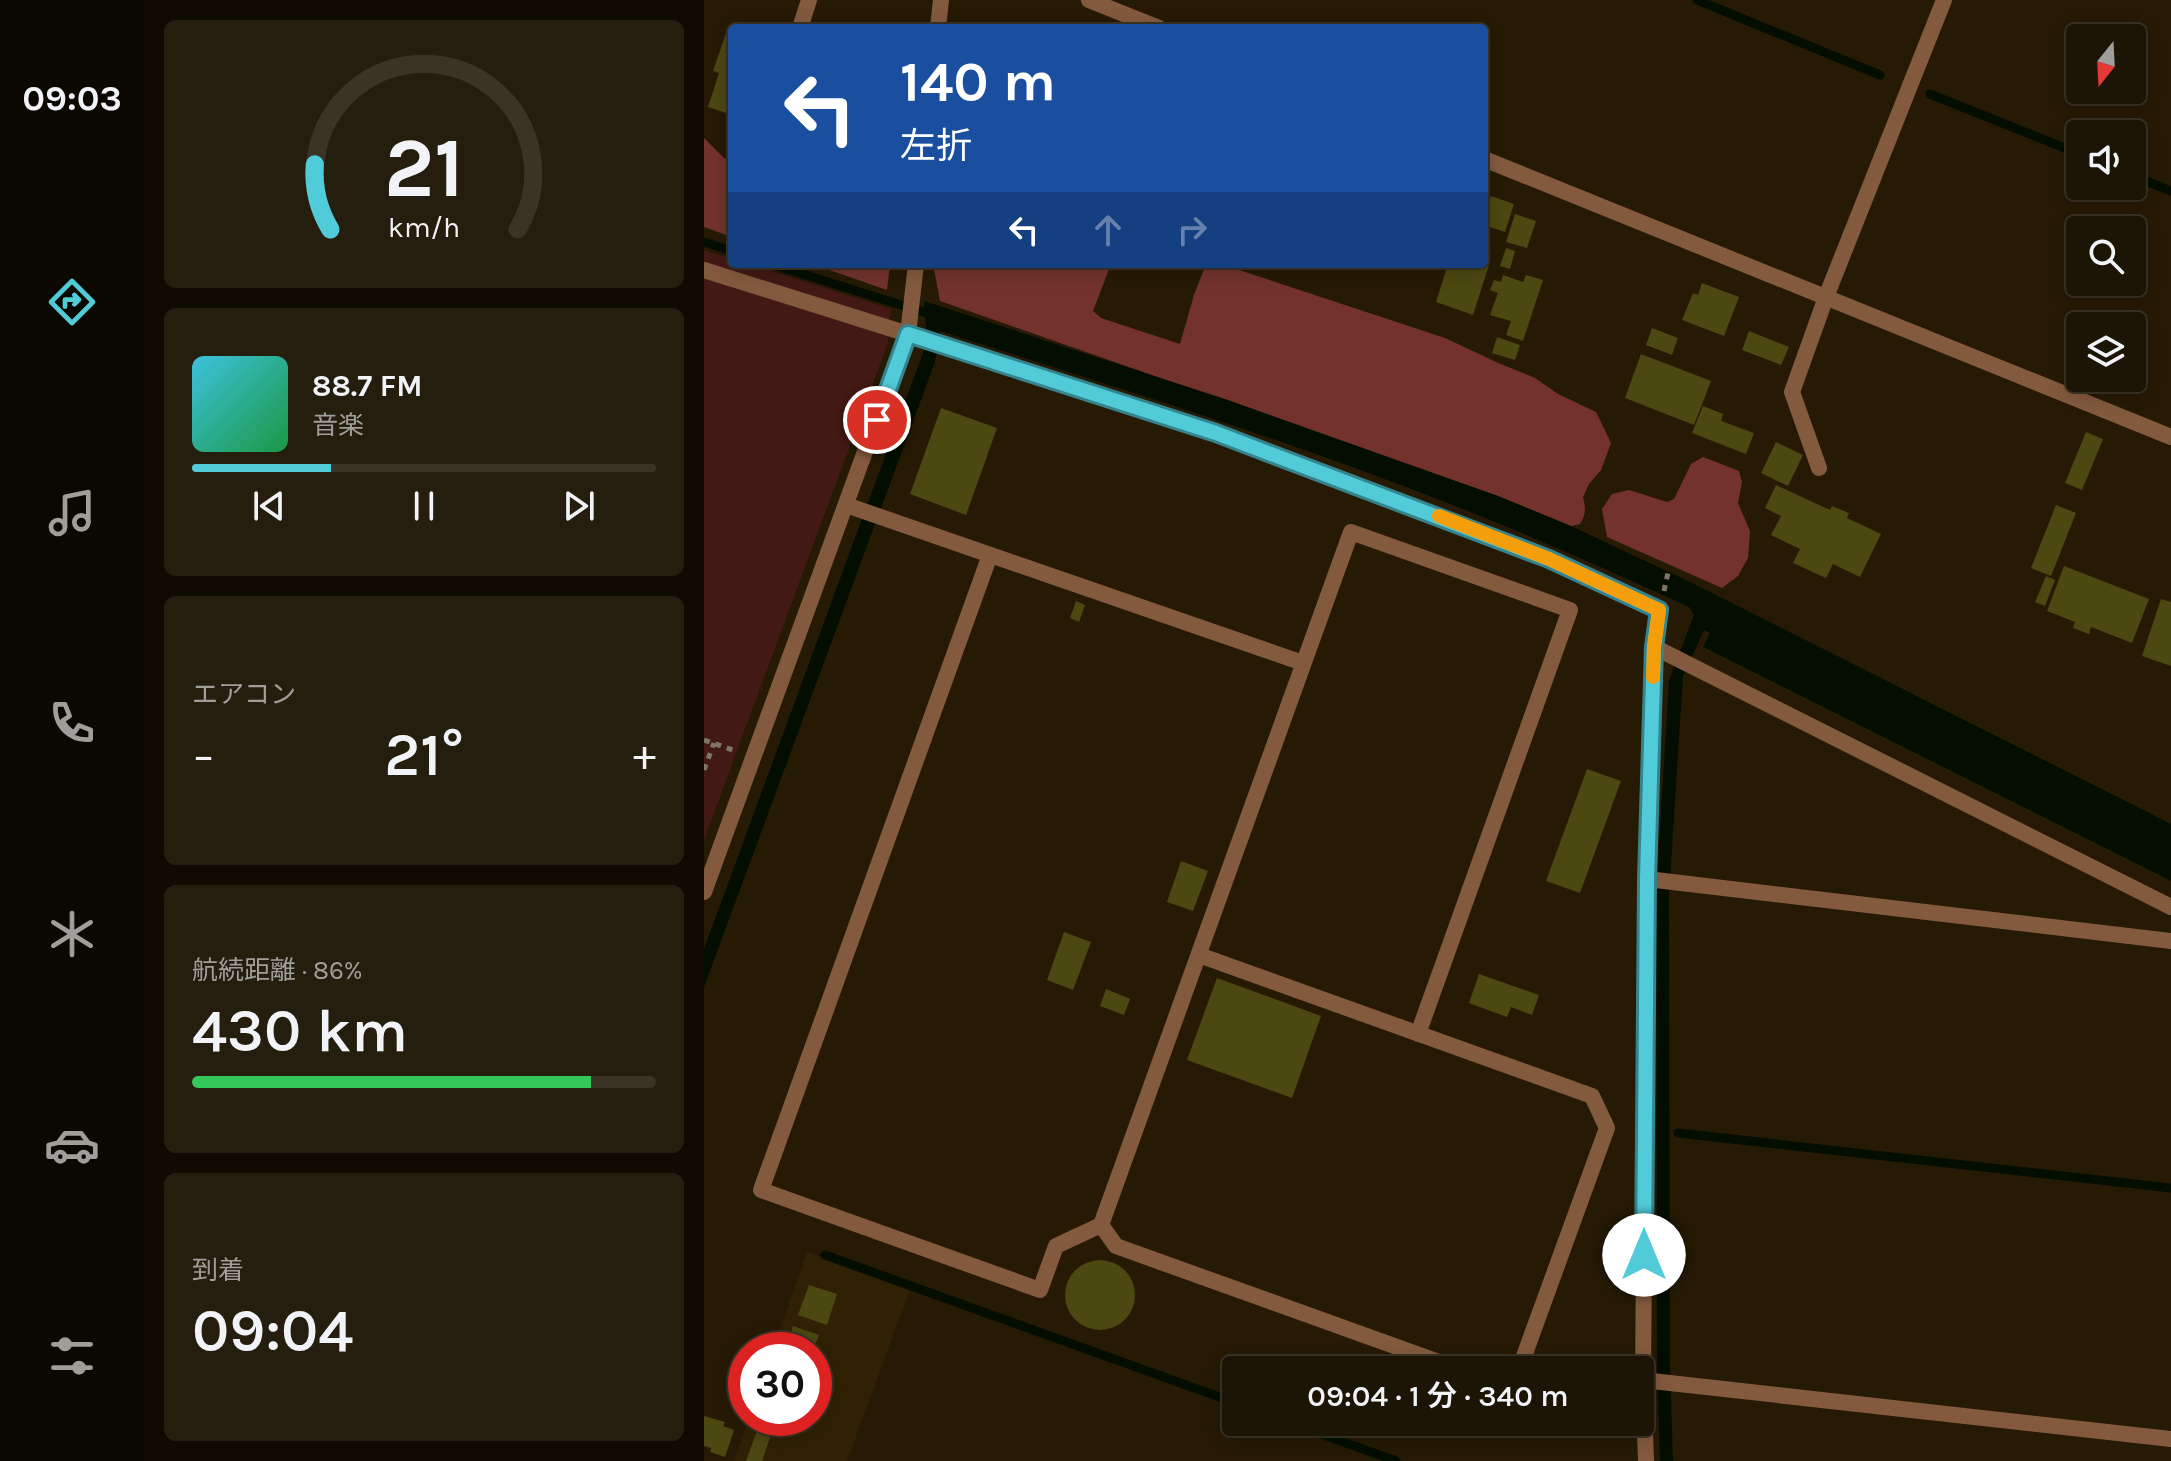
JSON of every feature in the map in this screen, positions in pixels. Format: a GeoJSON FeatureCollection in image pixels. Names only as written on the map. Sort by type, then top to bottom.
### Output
{"type":"FeatureCollection","features":[{"type":"Feature","properties":{"kind":"street"},"geometry":{"type":"LineString","coordinates":[[801,24],[809,0]]}},
{"type":"Feature","properties":{"kind":"street"},"geometry":{"type":"LineString","coordinates":[[938,24],[941,0]]}},
{"type":"Feature","properties":{"kind":"street"},"geometry":{"type":"LineString","coordinates":[[1089,0],[1149,24]]}},
{"type":"Feature","properties":{"kind":"street"},"geometry":{"type":"LineString","coordinates":[[1819,468],[1792,392],[1826,297],[1944,0]]}},
{"type":"Feature","properties":{"kind":"street"},"geometry":{"type":"LineString","coordinates":[[1488,161],[2171,437]]}},
{"type":"Feature","properties":{"kind":"street"},"geometry":{"type":"LineString","coordinates":[[704,892],[853,508],[915,336],[916,268]]}},
{"type":"Feature","properties":{"kind":"street"},"geometry":{"type":"LineString","coordinates":[[704,270],[1216,433],[1549,559],[1659,610],[1660,650],[1647,879],[1643,1356]]}},
{"type":"Feature","properties":{"kind":"street"},"geometry":{"type":"LineString","coordinates":[[853,508],[1303,663]]}},
{"type":"Feature","properties":{"kind":"street"},"geometry":{"type":"LineString","coordinates":[[990,555],[761,1190],[1040,1290],[1056,1246],[1101,1225],[1351,532],[1570,610],[1418,1034]]}},
{"type":"Feature","properties":{"kind":"street"},"geometry":{"type":"LineString","coordinates":[[1660,650],[2171,907]]}},
{"type":"Feature","properties":{"kind":"street"},"geometry":{"type":"LineString","coordinates":[[1647,879],[2171,941]]}},
{"type":"Feature","properties":{"kind":"street"},"geometry":{"type":"LineString","coordinates":[[1199,955],[1592,1096],[1607,1128],[1524,1356]]}},
{"type":"Feature","properties":{"kind":"street"},"geometry":{"type":"LineString","coordinates":[[1101,1225],[1116,1246],[1422,1356]]}},
{"type":"Feature","properties":{"kind":"street"},"geometry":{"type":"LineString","coordinates":[[1654,1381],[2171,1439]]}},
{"type":"Feature","properties":{"kind":"street"},"geometry":{"type":"LineString","coordinates":[[1645,1436],[1646,1461]]}},
{"type":"Feature","properties":{"kind":"path"},"geometry":{"type":"LineString","coordinates":[[1662,599],[1669,568]]}},
{"type":"Feature","properties":{"kind":"path"},"geometry":{"type":"LineString","coordinates":[[704,770],[714,743]]}},
{"type":"Feature","properties":{"kind":"shaded area"},"geometry":{"type":"Polygon","coordinates":[[[704,138],[728,160],[728,236],[704,227],[704,138]]]}},
{"type":"Feature","properties":{"kind":"shaded area"},"geometry":{"type":"Polygon","coordinates":[[[704,250],[728,258],[728,268],[762,268],[891,309],[888,343],[704,840],[704,250]]]}},
{"type":"Feature","properties":{"kind":"shaded area"},"geometry":{"type":"Polygon","coordinates":[[[824,268],[890,268],[887,290],[824,268]]]}},
{"type":"Feature","properties":{"kind":"shaded area"},"geometry":{"type":"Polygon","coordinates":[[[934,268],[1108,268],[1093,311],[1101,318],[1180,344],[1204,268],[1233,268],[1445,338],[1535,378],[1558,394],[1596,412],[1611,443],[1601,470],[1583,497],[1585,511],[1582,520],[1580,524],[1571,526],[1498,496],[940,301],[934,268]]]}},
{"type":"Feature","properties":{"kind":"shaded area"},"geometry":{"type":"Polygon","coordinates":[[[924,301],[1228,400],[1498,496],[1571,526],[1688,581],[2171,824],[2171,881],[1703,647],[1710,633],[1704,630],[1683,676],[1669,896],[1673,1461],[1660,1461],[1657,1371],[1656,895],[1669,680],[1694,615],[1689,607],[1476,514],[1383,478],[1194,412],[940,331],[935,362],[704,987],[704,949],[923,353],[926,325],[924,301]]]}},
{"type":"Feature","properties":{"kind":"shaded area"},"geometry":{"type":"Polygon","coordinates":[[[1703,457],[1739,471],[1742,482],[1738,503],[1750,531],[1748,558],[1738,576],[1722,588],[1607,537],[1602,509],[1612,494],[1629,490],[1667,502],[1674,499],[1691,464],[1703,457]]]}},
{"type":"Feature","properties":{"kind":"shaded area"},"geometry":{"type":"Polygon","coordinates":[[[807,1252],[910,1289],[847,1461],[734,1461],[743,1436],[832,1436],[832,1332],[779,1332],[807,1252]]]}},
{"type":"Feature","properties":{"kind":"building"},"geometry":{"type":"Polygon","coordinates":[[[728,34],[728,114],[708,107],[719,73],[713,71],[728,34]]]}},
{"type":"Feature","properties":{"kind":"building"},"geometry":{"type":"Polygon","coordinates":[[[1491,196],[1514,204],[1505,232],[1488,226],[1491,196]]]}},
{"type":"Feature","properties":{"kind":"building"},"geometry":{"type":"Polygon","coordinates":[[[1515,214],[1536,221],[1527,248],[1506,242],[1515,214]]]}},
{"type":"Feature","properties":{"kind":"building"},"geometry":{"type":"Polygon","coordinates":[[[1506,248],[1515,251],[1510,269],[1500,266],[1506,248]]]}},
{"type":"Feature","properties":{"kind":"building"},"geometry":{"type":"Polygon","coordinates":[[[1489,265],[1473,315],[1436,302],[1447,268],[1488,268],[1489,265]]]}},
{"type":"Feature","properties":{"kind":"building"},"geometry":{"type":"Polygon","coordinates":[[[1503,275],[1523,282],[1526,275],[1543,280],[1523,341],[1506,335],[1511,321],[1490,315],[1498,293],[1490,290],[1494,280],[1501,282],[1503,275]]]}},
{"type":"Feature","properties":{"kind":"building"},"geometry":{"type":"Polygon","coordinates":[[[1702,283],[1739,297],[1724,336],[1682,320],[1693,293],[1698,295],[1702,283]]]}},
{"type":"Feature","properties":{"kind":"building"},"geometry":{"type":"Polygon","coordinates":[[[1652,328],[1678,338],[1672,355],[1646,345],[1652,328]]]}},
{"type":"Feature","properties":{"kind":"building"},"geometry":{"type":"Polygon","coordinates":[[[1749,331],[1789,347],[1781,365],[1742,350],[1749,331]]]}},
{"type":"Feature","properties":{"kind":"building"},"geometry":{"type":"Polygon","coordinates":[[[1497,337],[1520,345],[1515,360],[1492,353],[1497,337]]]}},
{"type":"Feature","properties":{"kind":"building"},"geometry":{"type":"Polygon","coordinates":[[[1641,354],[1711,381],[1694,425],[1625,398],[1641,354]]]}},
{"type":"Feature","properties":{"kind":"building"},"geometry":{"type":"Polygon","coordinates":[[[1703,406],[1723,414],[1721,421],[1754,433],[1746,454],[1692,433],[1703,406]]]}},
{"type":"Feature","properties":{"kind":"building"},"geometry":{"type":"Polygon","coordinates":[[[941,408],[997,428],[966,515],[910,494],[941,408]]]}},
{"type":"Feature","properties":{"kind":"building"},"geometry":{"type":"Polygon","coordinates":[[[2086,432],[2103,439],[2082,490],[2065,483],[2086,432]]]}},
{"type":"Feature","properties":{"kind":"building"},"geometry":{"type":"Polygon","coordinates":[[[1776,442],[1803,455],[1788,486],[1761,473],[1776,442]]]}},
{"type":"Feature","properties":{"kind":"building"},"geometry":{"type":"Polygon","coordinates":[[[1776,485],[1830,510],[1832,506],[1849,513],[1847,518],[1881,534],[1860,577],[1833,564],[1826,578],[1793,563],[1800,549],[1771,535],[1781,516],[1765,508],[1776,485]]]}},
{"type":"Feature","properties":{"kind":"building"},"geometry":{"type":"Polygon","coordinates":[[[2056,505],[2076,513],[2051,576],[2031,568],[2056,505]]]}},
{"type":"Feature","properties":{"kind":"building"},"geometry":{"type":"Polygon","coordinates":[[[2064,566],[2149,599],[2132,643],[2091,627],[2089,634],[2073,628],[2075,622],[2047,611],[2064,566]]]}},
{"type":"Feature","properties":{"kind":"building"},"geometry":{"type":"Polygon","coordinates":[[[2046,576],[2055,580],[2045,606],[2035,602],[2046,576]]]}},
{"type":"Feature","properties":{"kind":"building"},"geometry":{"type":"Polygon","coordinates":[[[2161,599],[2171,602],[2171,666],[2142,656],[2161,599]]]}},
{"type":"Feature","properties":{"kind":"building"},"geometry":{"type":"Polygon","coordinates":[[[1076,601],[1085,605],[1079,622],[1070,618],[1076,601]]]}},
{"type":"Feature","properties":{"kind":"building"},"geometry":{"type":"Polygon","coordinates":[[[1587,769],[1621,781],[1580,893],[1546,881],[1587,769]]]}},
{"type":"Feature","properties":{"kind":"building"},"geometry":{"type":"Polygon","coordinates":[[[1181,861],[1208,871],[1193,911],[1167,902],[1181,861]]]}},
{"type":"Feature","properties":{"kind":"building"},"geometry":{"type":"Polygon","coordinates":[[[1064,932],[1091,942],[1073,990],[1047,980],[1064,932]]]}},
{"type":"Feature","properties":{"kind":"building"},"geometry":{"type":"Polygon","coordinates":[[[1479,974],[1539,995],[1532,1015],[1511,1007],[1507,1017],[1469,1003],[1479,974]]]}},
{"type":"Feature","properties":{"kind":"building"},"geometry":{"type":"Polygon","coordinates":[[[1217,978],[1321,1016],[1292,1098],[1187,1060],[1217,978]]]}},
{"type":"Feature","properties":{"kind":"building"},"geometry":{"type":"Polygon","coordinates":[[[1106,989],[1130,999],[1124,1015],[1100,1006],[1106,989]]]}},
{"type":"Feature","properties":{"kind":"building"},"geometry":{"type":"Polygon","coordinates":[[[1107,1260],[1129,1275],[1135,1295],[1133,1309],[1125,1320],[1114,1328],[1093,1330],[1075,1320],[1067,1309],[1065,1288],[1075,1270],[1086,1262],[1107,1260]]]}},
{"type":"Feature","properties":{"kind":"building"},"geometry":{"type":"Polygon","coordinates":[[[809,1285],[837,1294],[827,1325],[798,1315],[809,1285]]]}},
{"type":"Feature","properties":{"kind":"building"},"geometry":{"type":"Polygon","coordinates":[[[793,1326],[810,1332],[791,1332],[793,1326]]]}},
{"type":"Feature","properties":{"kind":"building"},"geometry":{"type":"Polygon","coordinates":[[[704,1416],[725,1422],[723,1426],[728,1428],[728,1436],[732,1436],[725,1457],[710,1452],[711,1448],[704,1446],[704,1416]]]}},
{"type":"Feature","properties":{"kind":"building"},"geometry":{"type":"Polygon","coordinates":[[[755,1436],[771,1436],[762,1461],[746,1461],[755,1436]]]}},
{"type":"Feature","properties":{"kind":"waterway"},"geometry":{"type":"LineString","coordinates":[[1697,0],[1880,75]]}},
{"type":"Feature","properties":{"kind":"waterway"},"geometry":{"type":"LineString","coordinates":[[1930,94],[2066,148]]}},
{"type":"Feature","properties":{"kind":"waterway"},"geometry":{"type":"LineString","coordinates":[[2146,181],[2171,191]]}},
{"type":"Feature","properties":{"kind":"waterway"},"geometry":{"type":"LineString","coordinates":[[704,242],[728,250]]}},
{"type":"Feature","properties":{"kind":"waterway"},"geometry":{"type":"LineString","coordinates":[[784,268],[936,316]]}},
{"type":"Feature","properties":{"kind":"waterway"},"geometry":{"type":"LineString","coordinates":[[1678,1133],[2171,1188]]}},
{"type":"Feature","properties":{"kind":"waterway"},"geometry":{"type":"LineString","coordinates":[[825,1255],[1222,1398]]}},
{"type":"Feature","properties":{"kind":"waterway"},"geometry":{"type":"LineString","coordinates":[[1327,1436],[1396,1461]]}},
{"type":"Feature","properties":{"kind":"slow traffic"},"geometry":{"type":"LineString","coordinates":[[1439,516],[1549,559],[1659,610],[1653,677]]}},
{"type":"Feature","properties":{"kind":"route"},"geometry":{"type":"LineString","coordinates":[[877,420],[908,334],[1216,433],[1549,559],[1659,610],[1654,647],[1647,879],[1644,1255]]}}]}
